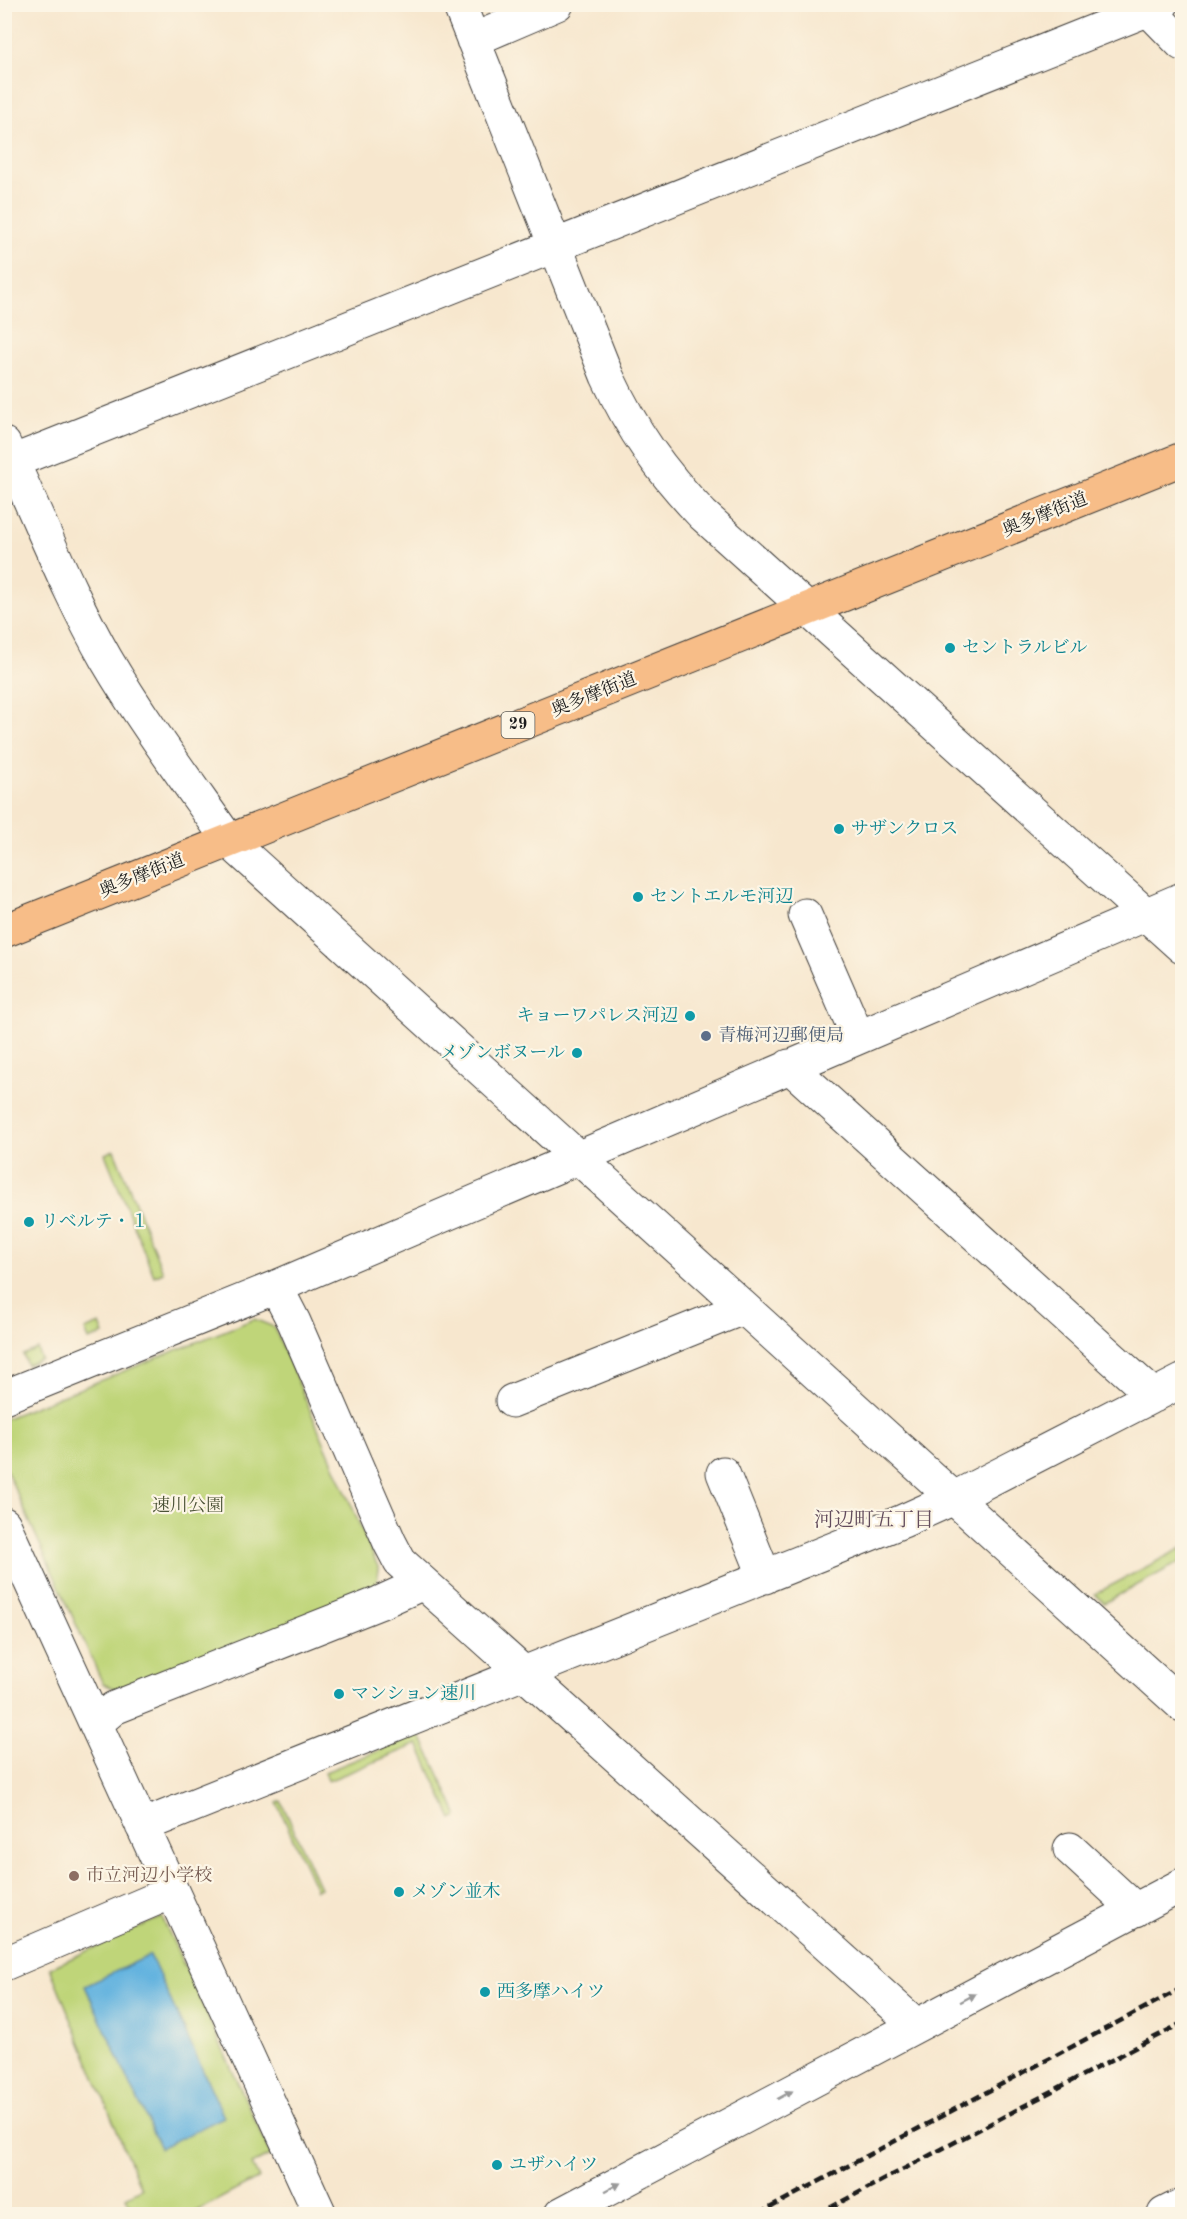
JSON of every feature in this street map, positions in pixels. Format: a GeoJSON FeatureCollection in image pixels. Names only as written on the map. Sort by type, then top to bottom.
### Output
{"type":"FeatureCollection","features":[{"type":"Feature","properties":{"kind":"main road","name":"奥多摩街道"},"geometry":{"type":"LineString","coordinates":[[4,931],[1182,459]]}},
{"type":"Feature","properties":{"kind":"street"},"geometry":{"type":"LineString","coordinates":[[459,4],[607,376],[629,420],[667,477],[703,515],[1182,947]]}},
{"type":"Feature","properties":{"kind":"street"},"geometry":{"type":"LineString","coordinates":[[473,40],[557,4]]}},
{"type":"Feature","properties":{"kind":"street"},"geometry":{"type":"LineString","coordinates":[[1182,44],[1151,6],[555,246],[7,457],[105,658],[136,708],[229,841],[1182,1706]]}},
{"type":"Feature","properties":{"kind":"street"},"geometry":{"type":"LineString","coordinates":[[4,1397],[276,1287],[1182,898]]}},
{"type":"Feature","properties":{"kind":"street"},"geometry":{"type":"LineString","coordinates":[[804,915],[858,1037]]}},
{"type":"Feature","properties":{"kind":"street"},"geometry":{"type":"LineString","coordinates":[[789,1066],[1154,1396]]}},
{"type":"Feature","properties":{"kind":"street"},"geometry":{"type":"LineString","coordinates":[[276,1287],[294,1322],[400,1562],[916,2025]]}},
{"type":"Feature","properties":{"kind":"street"},"geometry":{"type":"LineString","coordinates":[[512,1401],[743,1308]]}},
{"type":"Feature","properties":{"kind":"street"},"geometry":{"type":"LineString","coordinates":[[142,1826],[765,1577],[954,1498],[1182,1382]]}},
{"type":"Feature","properties":{"kind":"street"},"geometry":{"type":"LineString","coordinates":[[723,1473],[765,1577]]}},
{"type":"Feature","properties":{"kind":"street"},"geometry":{"type":"LineString","coordinates":[[4,1524],[320,2214]]}},
{"type":"Feature","properties":{"kind":"street"},"geometry":{"type":"LineString","coordinates":[[96,1723],[114,1708],[379,1603],[423,1582]]}},
{"type":"Feature","properties":{"kind":"street"},"geometry":{"type":"LineString","coordinates":[[1070,1849],[1136,1910]]}},
{"type":"Feature","properties":{"kind":"street"},"geometry":{"type":"LineString","coordinates":[[561,2214],[1182,1885]]}},
{"type":"Feature","properties":{"kind":"street"},"geometry":{"type":"LineString","coordinates":[[4,1964],[98,1923],[114,1919],[172,1892]]}},
{"type":"Feature","properties":{"kind":"street"},"geometry":{"type":"LineString","coordinates":[[1164,2214],[1182,2205]]}},
{"type":"Feature","properties":{"kind":"green space"},"geometry":{"type":"Polygon","coordinates":[[[114,1150],[163,1272],[154,1276],[105,1154],[114,1150]]]}},
{"type":"Feature","properties":{"kind":"green space","name":"速川公園"},"geometry":{"type":"Polygon","coordinates":[[[254,1319],[274,1327],[379,1569],[375,1593],[124,1692],[103,1684],[5,1467],[4,1419],[254,1319]]]}},
{"type":"Feature","properties":{"kind":"green space"},"geometry":{"type":"Polygon","coordinates":[[[100,1324],[104,1334],[89,1340],[85,1330],[100,1324]]]}},
{"type":"Feature","properties":{"kind":"green space"},"geometry":{"type":"Polygon","coordinates":[[[37,1349],[41,1359],[27,1365],[23,1355],[37,1349]]]}},
{"type":"Feature","properties":{"kind":"green space"},"geometry":{"type":"Polygon","coordinates":[[[1182,1548],[1182,1561],[1104,1603],[1095,1594],[1182,1548]]]}},
{"type":"Feature","properties":{"kind":"green space"},"geometry":{"type":"Polygon","coordinates":[[[420,1734],[458,1816],[452,1819],[418,1744],[328,1781],[325,1772],[420,1734]]]}},
{"type":"Feature","properties":{"kind":"green space"},"geometry":{"type":"Polygon","coordinates":[[[281,1801],[320,1888],[316,1890],[277,1803],[281,1801]]]}},
{"type":"Feature","properties":{"kind":"green space"},"geometry":{"type":"Polygon","coordinates":[[[162,1917],[271,2155],[252,2164],[259,2178],[191,2214],[135,2214],[126,2197],[141,2189],[50,1968],[162,1917]]]}},
{"type":"Feature","properties":{"kind":"water"},"geometry":{"type":"Polygon","coordinates":[[[150,1955],[224,2117],[160,2148],[85,1986],[150,1955]]]}},
{"type":"Feature","properties":{"kind":"railway"},"geometry":{"type":"LineString","coordinates":[[758,2214],[1182,1988]]}},
{"type":"Feature","properties":{"kind":"railway"},"geometry":{"type":"LineString","coordinates":[[818,2214],[1182,2023]]}},
{"type":"Feature","properties":{"kind":"place","name":"セントラルビル"},"geometry":{"type":"Point","coordinates":[950,648]}},
{"type":"Feature","properties":{"kind":"place","name":"サザンクロス"},"geometry":{"type":"Point","coordinates":[839,829]}},
{"type":"Feature","properties":{"kind":"place","name":"セントエルモ河辺"},"geometry":{"type":"Point","coordinates":[638,897]}},
{"type":"Feature","properties":{"kind":"place","name":"キョーワパレス河辺"},"geometry":{"type":"Point","coordinates":[690,1016]}},
{"type":"Feature","properties":{"kind":"place","name":"青梅河辺郵便局"},"geometry":{"type":"Point","coordinates":[706,1036]}},
{"type":"Feature","properties":{"kind":"place","name":"メゾンボヌール"},"geometry":{"type":"Point","coordinates":[577,1053]}},
{"type":"Feature","properties":{"kind":"place","name":"リベルテ・１"},"geometry":{"type":"Point","coordinates":[29,1222]}},
{"type":"Feature","properties":{"kind":"place","name":"マンション速川"},"geometry":{"type":"Point","coordinates":[339,1694]}},
{"type":"Feature","properties":{"kind":"place","name":"市立河辺小学校"},"geometry":{"type":"Point","coordinates":[74,1876]}},
{"type":"Feature","properties":{"kind":"place","name":"メゾン並木"},"geometry":{"type":"Point","coordinates":[399,1892]}},
{"type":"Feature","properties":{"kind":"place","name":"西多摩ハイツ"},"geometry":{"type":"Point","coordinates":[485,1992]}},
{"type":"Feature","properties":{"kind":"place","name":"ユザハイツ"},"geometry":{"type":"Point","coordinates":[497,2165]}},
{"type":"Feature","properties":{"kind":"district","name":"河辺町五丁目"},"geometry":{"type":"Point","coordinates":[874,1521]}}]}
